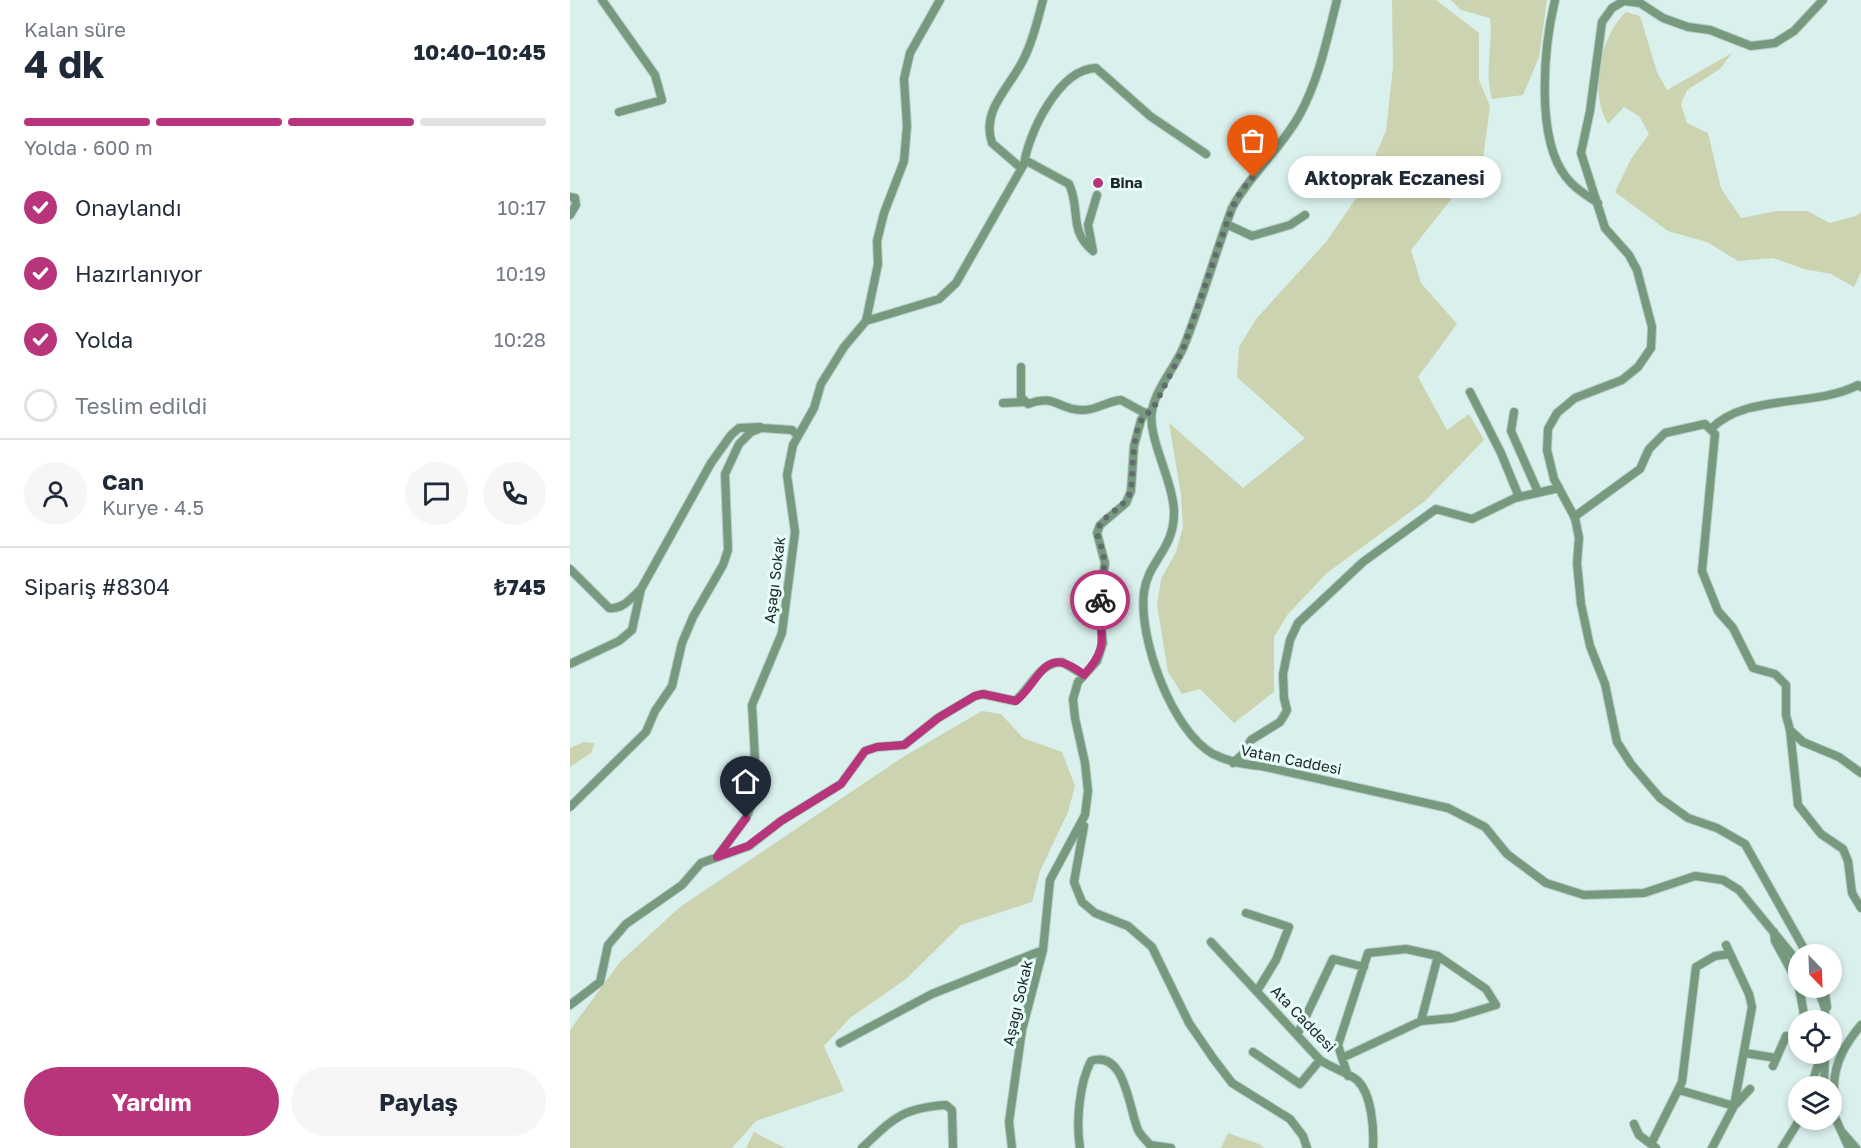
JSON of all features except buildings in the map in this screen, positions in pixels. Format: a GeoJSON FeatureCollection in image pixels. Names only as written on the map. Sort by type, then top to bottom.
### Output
{"type":"FeatureCollection","features":[{"type":"Feature","properties":{"kind":"street"},"geometry":{"type":"LineString","coordinates":[[602,0],[655,75],[662,100],[619,112]]}},
{"type":"Feature","properties":{"kind":"street"},"geometry":{"type":"LineString","coordinates":[[940,0],[910,53],[904,79],[907,126],[904,161],[884,213],[877,241],[878,264],[866,321],[939,299],[956,283],[1023,164],[1027,146],[1042,114],[1062,88],[1085,69],[1096,68],[1150,116],[1206,154]]}},
{"type":"Feature","properties":{"kind":"street"},"geometry":{"type":"LineString","coordinates":[[1043,0],[1026,55],[1017,73],[997,100],[989,124],[992,143],[1023,164],[1069,184],[1075,201],[1077,231],[1093,251],[1088,225],[1097,195]]}},
{"type":"Feature","properties":{"kind":"street"},"geometry":{"type":"LineString","coordinates":[[1003,403],[1024,402],[1028,404],[1048,399],[1071,409],[1086,411],[1121,400],[1149,412],[1183,349],[1226,224],[1241,191],[1265,164],[1299,115],[1319,70],[1337,0]]}},
{"type":"Feature","properties":{"kind":"street"},"geometry":{"type":"LineString","coordinates":[[1555,0],[1547,32],[1545,57],[1549,144],[1565,176],[1598,203]]}},
{"type":"Feature","properties":{"kind":"street"},"geometry":{"type":"LineString","coordinates":[[1801,944],[1745,844],[1717,828],[1688,818],[1660,798],[1631,764],[1617,742],[1605,684],[1590,646],[1581,604],[1577,563],[1579,538],[1574,517],[1554,479],[1547,450],[1548,429],[1557,413],[1575,399],[1622,380],[1638,367],[1651,348],[1652,327],[1637,270],[1629,255],[1605,228],[1581,153],[1590,111],[1602,22],[1612,8],[1624,1],[1640,3],[1663,18],[1688,27],[1710,30],[1751,46],[1775,43],[1794,31],[1823,0]]}},
{"type":"Feature","properties":{"kind":"street"},"geometry":{"type":"LineString","coordinates":[[570,197],[575,198],[576,205],[570,215]]}},
{"type":"Feature","properties":{"kind":"street"},"geometry":{"type":"LineString","coordinates":[[1226,224],[1252,236],[1290,225],[1305,214]]}},
{"type":"Feature","properties":{"kind":"street","name":"Aşağı Sokak"},"geometry":{"type":"LineString","coordinates":[[717,857],[746,818],[753,801],[756,777],[752,705],[782,633],[795,532],[787,475],[797,435],[814,408],[821,384],[844,347],[866,321]]}},
{"type":"Feature","properties":{"kind":"street"},"geometry":{"type":"LineString","coordinates":[[1021,367],[1021,397],[1024,402]]}},
{"type":"Feature","properties":{"kind":"street"},"geometry":{"type":"LineString","coordinates":[[1711,429],[1719,420],[1734,413],[1826,396],[1858,385],[1861,387]]}},
{"type":"Feature","properties":{"kind":"street"},"geometry":{"type":"LineString","coordinates":[[1470,392],[1501,453],[1519,498]]}},
{"type":"Feature","properties":{"kind":"street","name":"Aşağı Sokak"},"geometry":{"type":"LineString","coordinates":[[1012,1148],[1009,1122],[1022,1030],[1043,950],[1050,880],[1085,815],[1088,791],[1073,699],[1078,682],[1097,661],[1102,643],[1100,606],[1105,563],[1097,533],[1100,525],[1126,504],[1129,497],[1134,446],[1141,420],[1149,412]]}},
{"type":"Feature","properties":{"kind":"street","name":"Vatan Caddesi"},"geometry":{"type":"LineString","coordinates":[[1149,412],[1173,497],[1174,514],[1170,540],[1148,578],[1144,592],[1144,611],[1152,657],[1163,688],[1196,739],[1211,753],[1233,763],[1261,766],[1448,808],[1485,827],[1507,854],[1546,883],[1584,895],[1644,892],[1695,876],[1723,880],[1739,890],[1788,949]]}},
{"type":"Feature","properties":{"kind":"street"},"geometry":{"type":"LineString","coordinates":[[1514,412],[1511,431],[1538,492]]}},
{"type":"Feature","properties":{"kind":"street"},"geometry":{"type":"LineString","coordinates":[[1574,517],[1640,469],[1649,449],[1665,434],[1697,424],[1705,424],[1715,434],[1709,514],[1703,541],[1704,582],[1718,612],[1733,628],[1748,662],[1753,668],[1775,674],[1786,685],[1786,716],[1790,730],[1798,805],[1821,834],[1843,849],[1848,861],[1852,893],[1861,908]]}},
{"type":"Feature","properties":{"kind":"street"},"geometry":{"type":"LineString","coordinates":[[570,664],[619,641],[632,630],[641,589],[711,463],[731,435],[739,428],[761,428],[792,430],[797,435]]}},
{"type":"Feature","properties":{"kind":"street"},"geometry":{"type":"LineString","coordinates":[[570,807],[646,732],[655,711],[672,686],[678,670],[682,643],[693,617],[723,565],[728,550],[725,474],[739,444],[751,432],[761,428]]}},
{"type":"Feature","properties":{"kind":"street"},"geometry":{"type":"LineString","coordinates":[[1233,763],[1244,753],[1251,740],[1280,722],[1287,710],[1283,674],[1290,640],[1298,623],[1363,562],[1436,509],[1472,519],[1519,498],[1559,488]]}},
{"type":"Feature","properties":{"kind":"street"},"geometry":{"type":"LineString","coordinates":[[570,569],[609,608],[615,609],[625,604],[641,589]]}},
{"type":"Feature","properties":{"kind":"street","name":"Aşağı Sokak"},"geometry":{"type":"LineString","coordinates":[[570,1005],[600,982],[608,945],[626,924],[682,885],[701,863],[748,846],[781,821],[841,784],[865,751],[877,747],[904,745],[938,718],[975,696],[983,694],[1016,701],[1042,669],[1056,662],[1071,665],[1084,675]]}},
{"type":"Feature","properties":{"kind":"street"},"geometry":{"type":"LineString","coordinates":[[1790,730],[1803,742],[1839,758],[1861,773]]}},
{"type":"Feature","properties":{"kind":"street"},"geometry":{"type":"LineString","coordinates":[[1085,815],[1074,882],[1082,902],[1095,913],[1128,926],[1152,947],[1189,1023],[1232,1083],[1290,1119],[1303,1137],[1307,1148]]}},
{"type":"Feature","properties":{"kind":"street"},"geometry":{"type":"LineString","coordinates":[[1246,913],[1289,927],[1276,960],[1257,991]]}},
{"type":"Feature","properties":{"kind":"street"},"geometry":{"type":"LineString","coordinates":[[1774,931],[1775,940],[1788,964]]}},
{"type":"Feature","properties":{"kind":"street","name":"Ata Caddesi"},"geometry":{"type":"LineString","coordinates":[[1211,942],[1298,1033],[1320,1060],[1356,1079],[1365,1089],[1374,1133],[1373,1148]]}},
{"type":"Feature","properties":{"kind":"street"},"geometry":{"type":"LineString","coordinates":[[1342,1058],[1398,1030],[1421,1022],[1453,1018],[1496,1005],[1486,989],[1438,956],[1406,949],[1368,953],[1338,1045],[1342,1058],[1348,1076]]}},
{"type":"Feature","properties":{"kind":"street","name":"Aşağı Sokak"},"geometry":{"type":"LineString","coordinates":[[840,1043],[932,994],[1043,950]]}},
{"type":"Feature","properties":{"kind":"street"},"geometry":{"type":"LineString","coordinates":[[1634,1124],[1640,1135],[1654,1146],[1679,1090],[1685,1068],[1696,967],[1728,950],[1752,1001],[1745,1053],[1734,1106]]}},
{"type":"Feature","properties":{"kind":"street"},"geometry":{"type":"LineString","coordinates":[[1421,1022],[1438,956]]}},
{"type":"Feature","properties":{"kind":"street"},"geometry":{"type":"LineString","coordinates":[[1298,1033],[1333,959],[1364,967]]}},
{"type":"Feature","properties":{"kind":"street"},"geometry":{"type":"LineString","coordinates":[[1836,1076],[1838,1061],[1851,1037],[1861,1025]]}},
{"type":"Feature","properties":{"kind":"street"},"geometry":{"type":"LineString","coordinates":[[1745,1053],[1774,1062],[1786,1036]]}},
{"type":"Feature","properties":{"kind":"street"},"geometry":{"type":"LineString","coordinates":[[1253,1052],[1300,1084],[1320,1060]]}},
{"type":"Feature","properties":{"kind":"street"},"geometry":{"type":"LineString","coordinates":[[1080,1148],[1078,1133],[1085,1076],[1091,1061],[1100,1058],[1111,1062],[1119,1073],[1139,1132],[1150,1145],[1171,1148]]}},
{"type":"Feature","properties":{"kind":"street"},"geometry":{"type":"LineString","coordinates":[[1712,1148],[1734,1106],[1750,1089]]}},
{"type":"Feature","properties":{"kind":"street"},"geometry":{"type":"LineString","coordinates":[[1679,1090],[1734,1106]]}},
{"type":"Feature","properties":{"kind":"street"},"geometry":{"type":"LineString","coordinates":[[862,1148],[892,1120],[908,1110],[946,1105],[952,1110],[953,1148]]}},
{"type":"Feature","properties":{"kind":"street"},"geometry":{"type":"LineString","coordinates":[[1782,1148],[1793,1130]]}},
{"type":"Feature","properties":{"kind":"street"},"geometry":{"type":"LineString","coordinates":[[1842,1132],[1849,1148]]}},
{"type":"Feature","properties":{"kind":"street"},"geometry":{"type":"LineString","coordinates":[[1842,1132],[1856,1148]]}},
{"type":"Feature","properties":{"kind":"green space"},"geometry":{"type":"Polygon","coordinates":[[[1392,0],[1436,0],[1479,33],[1479,80],[1490,106],[1483,159],[1411,250],[1421,283],[1457,324],[1418,377],[1447,430],[1469,414],[1484,440],[1425,501],[1327,573],[1288,614],[1274,637],[1274,692],[1234,723],[1200,689],[1182,694],[1168,672],[1157,605],[1161,579],[1176,552],[1183,527],[1181,495],[1169,423],[1243,488],[1305,438],[1237,377],[1239,347],[1256,319],[1326,242],[1357,197],[1386,131],[1393,67],[1392,0]]]}},
{"type":"Feature","properties":{"kind":"green space"},"geometry":{"type":"Polygon","coordinates":[[[1451,0],[1547,0],[1539,57],[1523,95],[1492,99],[1489,79],[1490,18],[1461,10],[1451,0]]]}},
{"type":"Feature","properties":{"kind":"green space"},"geometry":{"type":"Polygon","coordinates":[[[1626,12],[1640,16],[1657,72],[1667,90],[1732,53],[1720,69],[1687,90],[1681,104],[1687,123],[1708,133],[1721,188],[1741,218],[1777,211],[1807,211],[1830,223],[1856,216],[1861,212],[1861,272],[1854,287],[1831,274],[1804,269],[1773,258],[1738,261],[1707,242],[1668,231],[1615,192],[1631,159],[1649,134],[1639,116],[1624,107],[1608,124],[1599,97],[1598,81],[1603,50],[1609,36],[1626,12]]]}},
{"type":"Feature","properties":{"kind":"green space"},"geometry":{"type":"Polygon","coordinates":[[[982,711],[1001,714],[1023,738],[1062,752],[1075,786],[1068,812],[1040,871],[1032,902],[961,925],[906,979],[850,1018],[824,1046],[844,1091],[756,1121],[732,1148],[570,1148],[570,1030],[620,962],[680,907],[903,757],[982,711]]]}},
{"type":"Feature","properties":{"kind":"green space"},"geometry":{"type":"Polygon","coordinates":[[[584,742],[595,743],[591,753],[570,767],[570,748],[584,742]]]}},
{"type":"Feature","properties":{"kind":"green space"},"geometry":{"type":"Polygon","coordinates":[[[754,1132],[785,1148],[746,1148],[754,1132]]]}},
{"type":"Feature","properties":{"kind":"green space"},"geometry":{"type":"Polygon","coordinates":[[[1228,1133],[1259,1144],[1264,1148],[1221,1148],[1228,1133]]]}},
{"type":"Feature","properties":{"kind":"way so far"},"geometry":{"type":"LineString","coordinates":[[1100,600],[1105,563],[1097,533],[1100,525],[1126,504],[1131,490],[1134,446],[1141,420],[1146,413],[1152,411],[1183,349],[1209,280],[1232,208],[1241,191],[1253,177]]}},
{"type":"Feature","properties":{"kind":"place","name":"Aktoprak Eczanesi"},"geometry":{"type":"Point","coordinates":[1253,177]}},
{"type":"Feature","properties":{"kind":"place","name":"Bina"},"geometry":{"type":"Point","coordinates":[1098,183]}},
{"type":"Feature","properties":{"kind":"route"},"geometry":{"type":"LineString","coordinates":[[746,818],[717,857],[748,846],[817,797],[841,784],[865,751],[877,747],[904,745],[938,718],[975,696],[983,694],[1016,701],[1042,669],[1056,662],[1071,665],[1084,675],[1097,661],[1102,643],[1100,600]]}}]}
